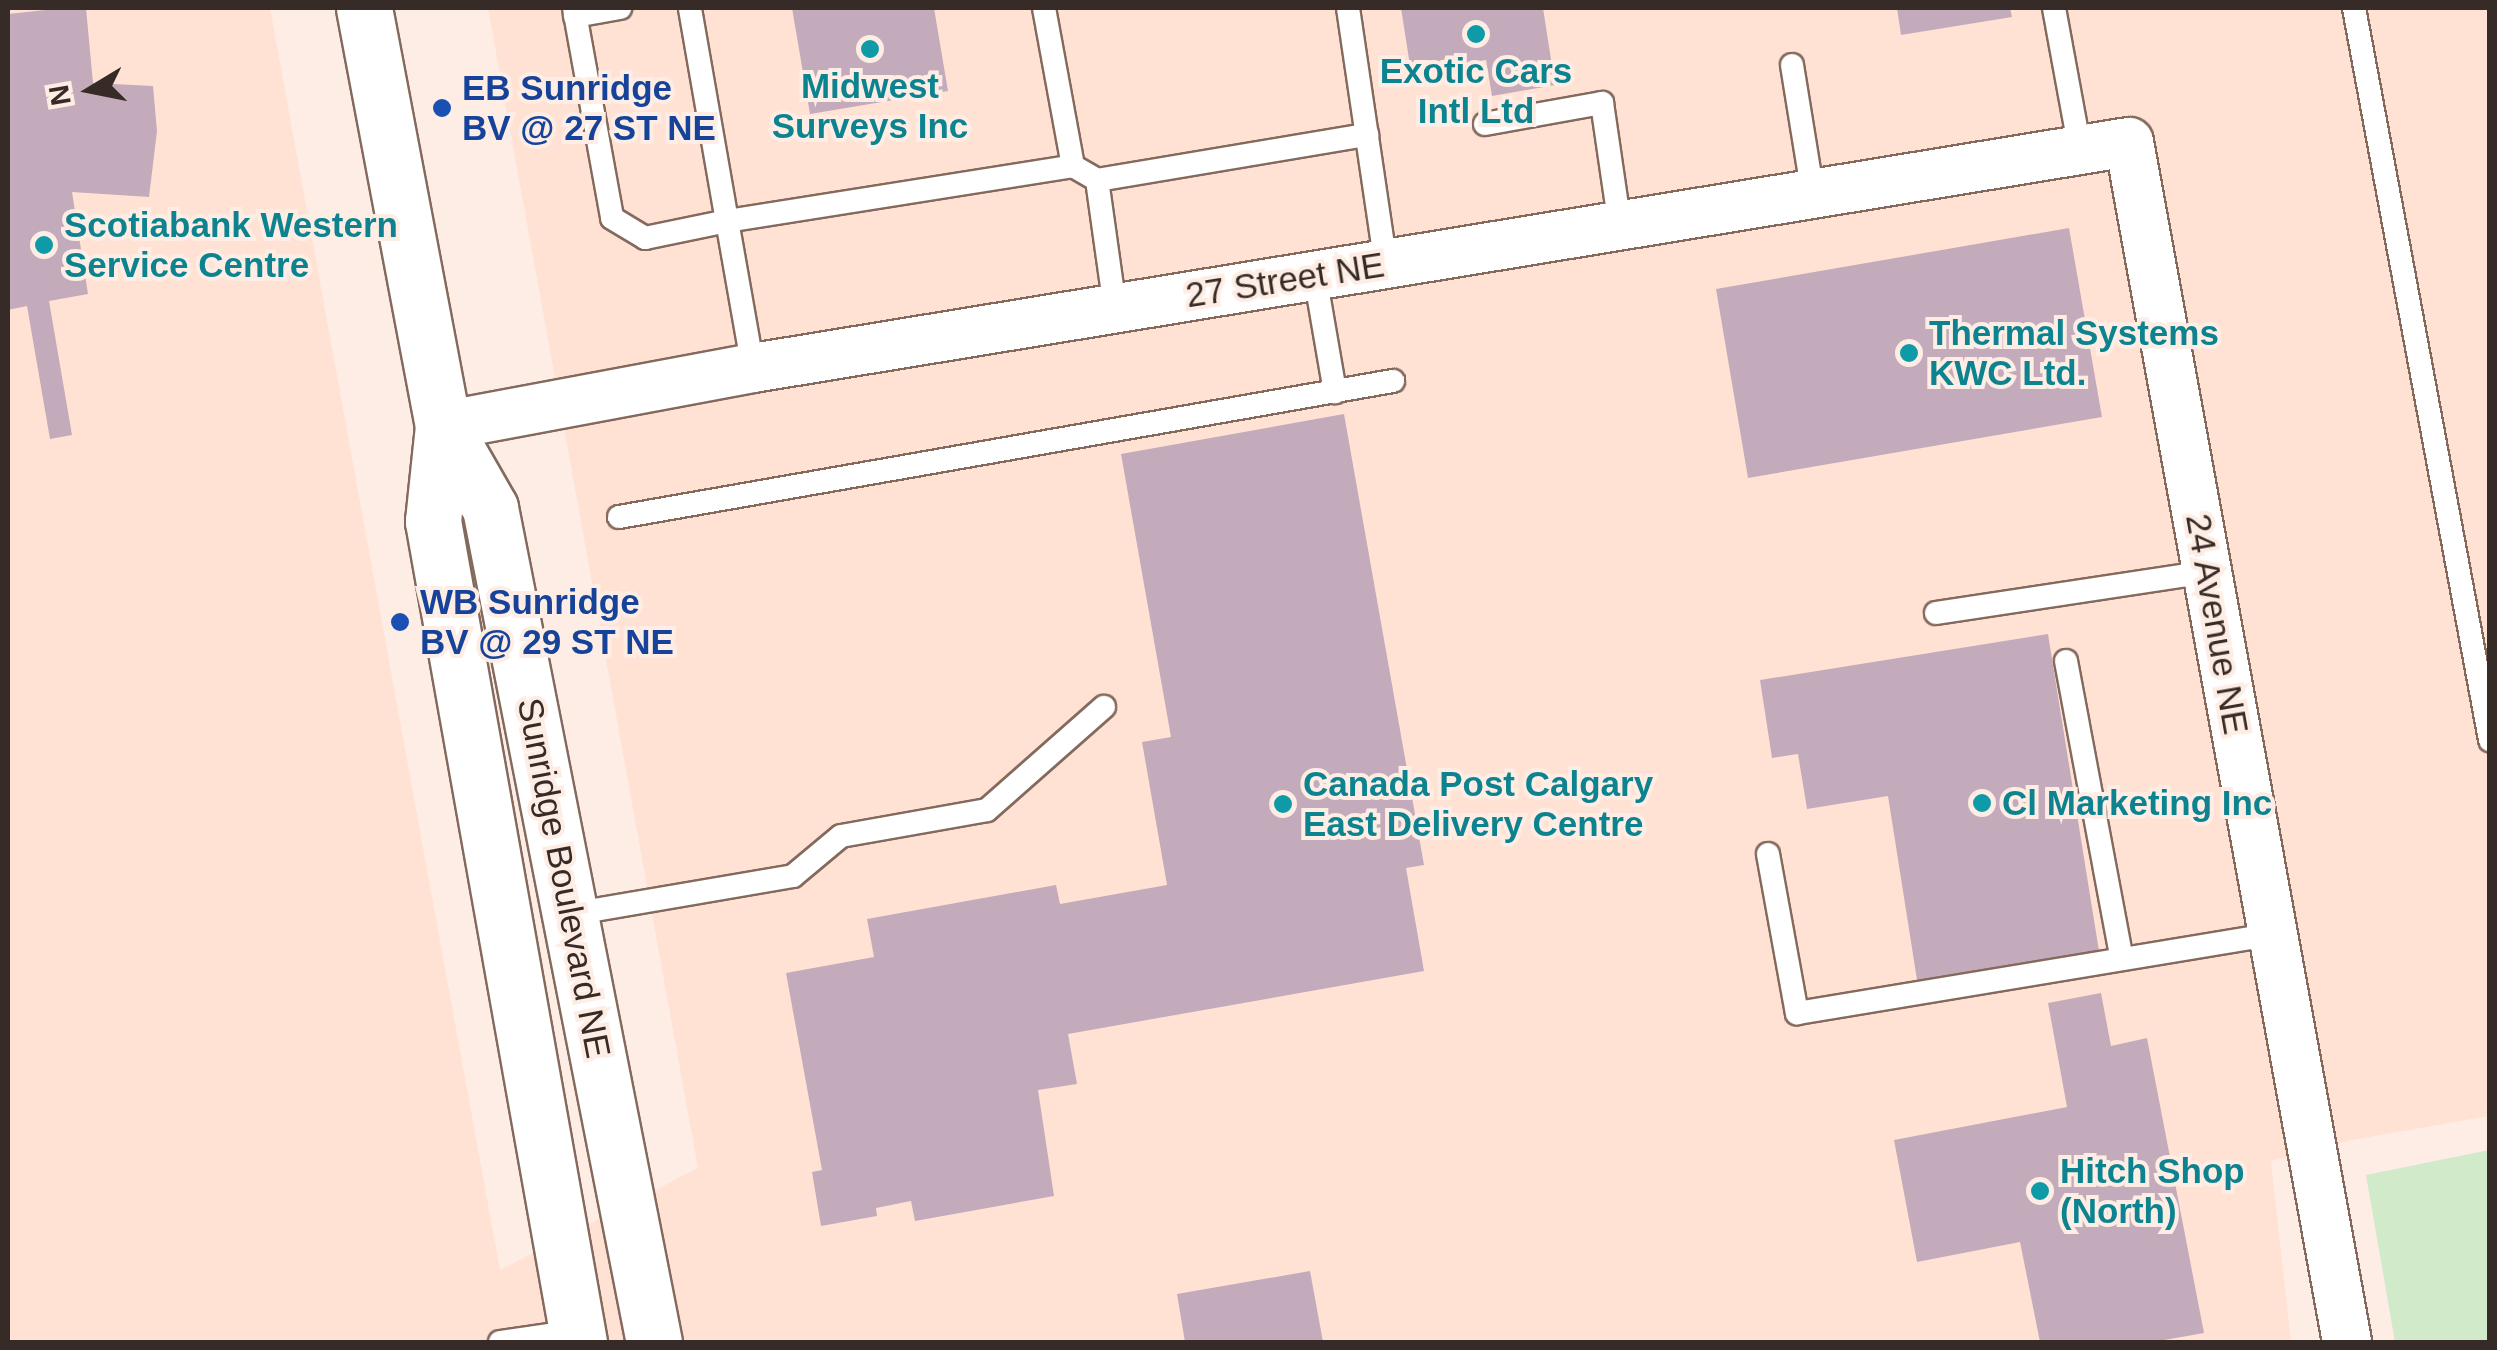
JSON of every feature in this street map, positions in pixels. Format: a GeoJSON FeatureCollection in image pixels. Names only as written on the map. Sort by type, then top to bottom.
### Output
{"type":"FeatureCollection","features":[{"type":"Feature","properties":{"kind":"street","name":"Sunridge Boulevard NE"},"geometry":{"type":"LineString","coordinates":[[364,8],[442,426],[433,520],[578,1337]]}},
{"type":"Feature","properties":{"kind":"street","name":"27 Street NE"},"geometry":{"type":"LineString","coordinates":[[442,426],[753,368],[2129,142]]}},
{"type":"Feature","properties":{"kind":"street","name":"24 Avenue NE"},"geometry":{"type":"LineString","coordinates":[[2129,142],[2347,1342]]}},
{"type":"Feature","properties":{"kind":"street","name":"Sunridge Boulevard NE"},"geometry":{"type":"LineString","coordinates":[[442,426],[490,508],[654,1342]]}},
{"type":"Feature","properties":{"kind":"lane"},"geometry":{"type":"LineString","coordinates":[[620,8],[574,12],[612,218],[645,238],[1074,166],[1097,180],[1367,135]]}},
{"type":"Feature","properties":{"kind":"lane"},"geometry":{"type":"LineString","coordinates":[[690,8],[753,368]]}},
{"type":"Feature","properties":{"kind":"lane"},"geometry":{"type":"LineString","coordinates":[[1044,8],[1074,166]]}},
{"type":"Feature","properties":{"kind":"lane"},"geometry":{"type":"LineString","coordinates":[[1348,8],[1386,264]]}},
{"type":"Feature","properties":{"kind":"lane"},"geometry":{"type":"LineString","coordinates":[[2054,8],[2080,150]]}},
{"type":"Feature","properties":{"kind":"lane"},"geometry":{"type":"LineString","coordinates":[[2354,8],[2490,740]]}},
{"type":"Feature","properties":{"kind":"lane"},"geometry":{"type":"LineString","coordinates":[[1792,64],[1813,194]]}},
{"type":"Feature","properties":{"kind":"lane"},"geometry":{"type":"LineString","coordinates":[[1486,124],[1602,103],[1620,226]]}},
{"type":"Feature","properties":{"kind":"lane"},"geometry":{"type":"LineString","coordinates":[[1097,180],[1115,308]]}},
{"type":"Feature","properties":{"kind":"lane"},"geometry":{"type":"LineString","coordinates":[[1314,276],[1335,392]]}},
{"type":"Feature","properties":{"kind":"lane"},"geometry":{"type":"LineString","coordinates":[[619,517],[1394,381]]}},
{"type":"Feature","properties":{"kind":"lane"},"geometry":{"type":"LineString","coordinates":[[1936,613],[2207,572]]}},
{"type":"Feature","properties":{"kind":"lane"},"geometry":{"type":"LineString","coordinates":[[2066,661],[2122,958]]}},
{"type":"Feature","properties":{"kind":"lane"},"geometry":{"type":"LineString","coordinates":[[571,914],[793,876],[842,836],[987,810],[1104,707]]}},
{"type":"Feature","properties":{"kind":"lane"},"geometry":{"type":"LineString","coordinates":[[1768,854],[1797,1013],[2273,934]]}},
{"type":"Feature","properties":{"kind":"lane"},"geometry":{"type":"LineString","coordinates":[[500,1342],[578,1337]]}},
{"type":"Feature","properties":{"kind":"shaded area"},"geometry":{"type":"Polygon","coordinates":[[[8,8],[270,8],[500,1270],[698,1168],[488,8],[2489,8],[2489,1116],[2352,1140],[2271,1161],[2291,1342],[8,1342],[8,8]]]}},
{"type":"Feature","properties":{"kind":"green space"},"geometry":{"type":"Polygon","coordinates":[[[2489,1150],[2489,1342],[2395,1342],[2366,1175],[2489,1150]]]}},
{"type":"Feature","properties":{"kind":"building","name":"Scotiabank Western Service Centre"},"geometry":{"type":"Polygon","coordinates":[[[86,8],[93,83],[153,86],[157,131],[149,197],[72,192],[88,294],[49,301],[72,435],[50,439],[27,306],[8,310],[8,14],[86,8]]]}},
{"type":"Feature","properties":{"kind":"building","name":"Midwest Surveys Inc"},"geometry":{"type":"Polygon","coordinates":[[[792,8],[934,8],[948,91],[810,114],[792,8]]]}},
{"type":"Feature","properties":{"kind":"building","name":"Exotic Cars Intl Ltd"},"geometry":{"type":"Polygon","coordinates":[[[1401,8],[1543,8],[1555,85],[1492,96],[1486,60],[1411,72],[1401,8]]]}},
{"type":"Feature","properties":{"kind":"building"},"geometry":{"type":"Polygon","coordinates":[[[1897,8],[2010,8],[2012,17],[1901,35],[1897,8]]]}},
{"type":"Feature","properties":{"kind":"building","name":"Thermal Systems KWC Ltd."},"geometry":{"type":"Polygon","coordinates":[[[2069,228],[2102,417],[1748,478],[1716,289],[2069,228]]]}},
{"type":"Feature","properties":{"kind":"building","name":"Canada Post Calgary East Delivery Centre"},"geometry":{"type":"Polygon","coordinates":[[[1344,414],[1424,865],[1406,868],[1424,971],[1068,1034],[1077,1084],[1038,1090],[1054,1196],[915,1221],[911,1201],[876,1208],[877,1216],[821,1226],[812,1172],[822,1170],[786,973],[874,957],[867,919],[1056,885],[1060,904],[1167,885],[1142,742],[1171,737],[1121,454],[1344,414]]]}},
{"type":"Feature","properties":{"kind":"building","name":"Cl Marketing Inc"},"geometry":{"type":"Polygon","coordinates":[[[2048,634],[2099,951],[1917,980],[1888,796],[1807,809],[1798,754],[1772,758],[1760,680],[2048,634]]]}},
{"type":"Feature","properties":{"kind":"building","name":"Hitch Shop (North)"},"geometry":{"type":"Polygon","coordinates":[[[2101,993],[2111,1046],[2147,1038],[2204,1333],[2153,1342],[2040,1342],[2020,1242],[1917,1262],[1894,1140],[2067,1107],[2048,1003],[2101,993]]]}},
{"type":"Feature","properties":{"kind":"building"},"geometry":{"type":"Polygon","coordinates":[[[1310,1271],[1323,1342],[1185,1342],[1177,1294],[1310,1271]]]}},
{"type":"Feature","properties":{"kind":"place","name":"Exotic Cars Intl Ltd"},"geometry":{"type":"Point","coordinates":[1476,34]}},
{"type":"Feature","properties":{"kind":"place","name":"Midwest Surveys Inc"},"geometry":{"type":"Point","coordinates":[870,49]}},
{"type":"Feature","properties":{"kind":"place","name":"EB Sunridge BV @ 27 ST NE"},"geometry":{"type":"Point","coordinates":[442,108]}},
{"type":"Feature","properties":{"kind":"place","name":"Scotiabank Western Service Centre"},"geometry":{"type":"Point","coordinates":[44,245]}},
{"type":"Feature","properties":{"kind":"place","name":"Thermal Systems KWC Ltd."},"geometry":{"type":"Point","coordinates":[1909,353]}},
{"type":"Feature","properties":{"kind":"place","name":"WB Sunridge BV @ 29 ST NE"},"geometry":{"type":"Point","coordinates":[400,622]}},
{"type":"Feature","properties":{"kind":"place","name":"Cl Marketing Inc"},"geometry":{"type":"Point","coordinates":[1982,803]}},
{"type":"Feature","properties":{"kind":"place","name":"Canada Post Calgary East Delivery Centre"},"geometry":{"type":"Point","coordinates":[1283,804]}},
{"type":"Feature","properties":{"kind":"place","name":"Hitch Shop (North)"},"geometry":{"type":"Point","coordinates":[2040,1191]}}]}
